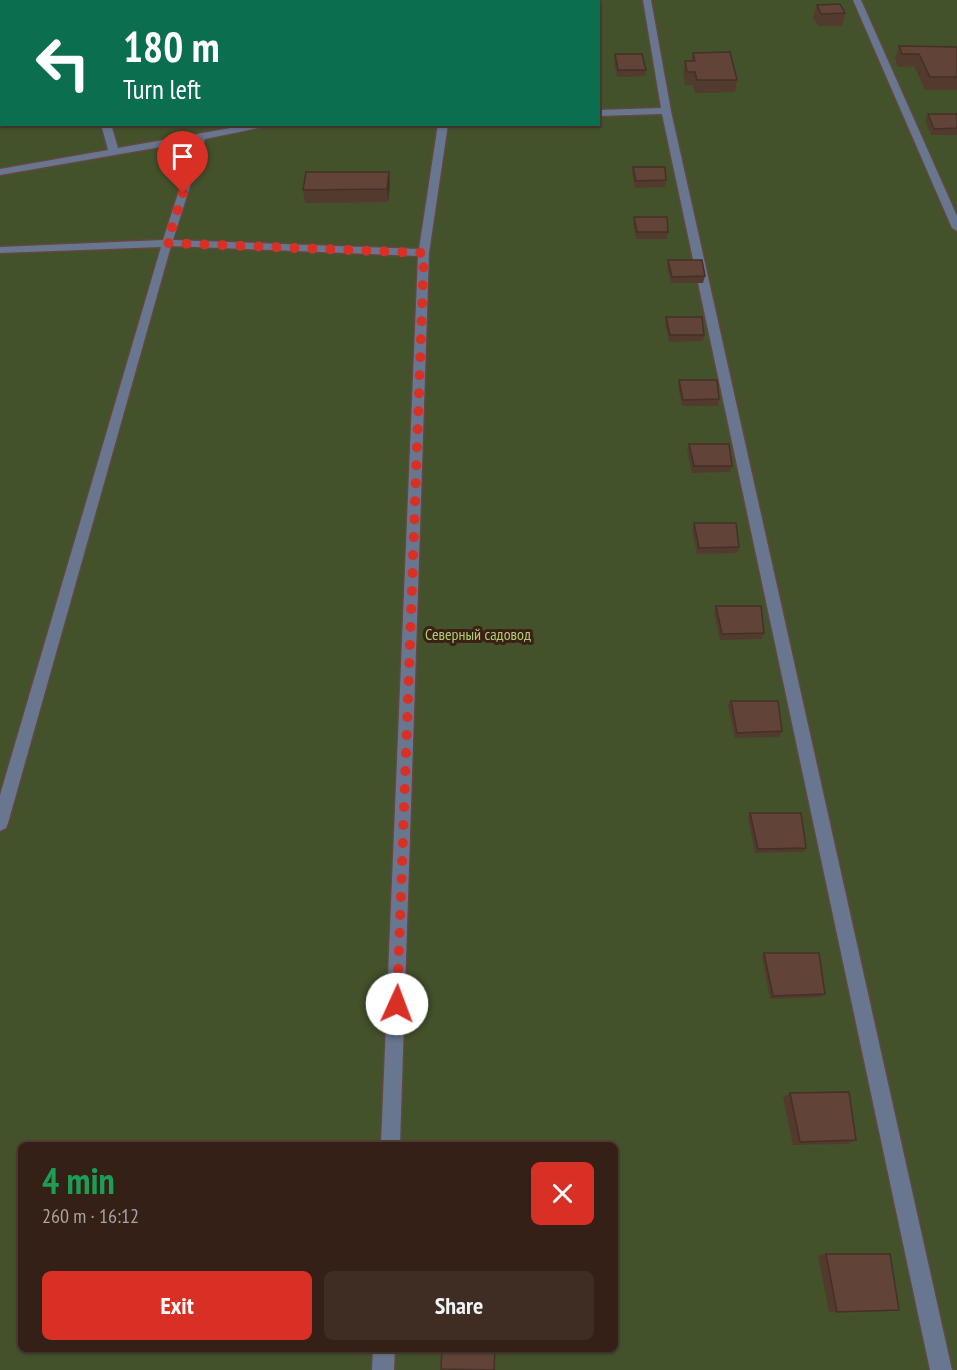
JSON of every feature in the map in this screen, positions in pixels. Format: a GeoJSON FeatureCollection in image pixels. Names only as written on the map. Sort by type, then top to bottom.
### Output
{"type":"FeatureCollection","features":[{"type":"Feature","properties":{"kind":"street"},"geometry":{"type":"LineString","coordinates":[[647,0],[666,111],[940,1370]]}},
{"type":"Feature","properties":{"kind":"street"},"geometry":{"type":"LineString","coordinates":[[857,0],[957,228]]}},
{"type":"Feature","properties":{"kind":"street"},"geometry":{"type":"LineString","coordinates":[[600,113],[666,111]]}},
{"type":"Feature","properties":{"kind":"street"},"geometry":{"type":"LineString","coordinates":[[107,126],[114,152]]}},
{"type":"Feature","properties":{"kind":"street"},"geometry":{"type":"LineString","coordinates":[[0,172],[261,126]]}},
{"type":"Feature","properties":{"kind":"street"},"geometry":{"type":"LineString","coordinates":[[392,1142],[424,253],[443,126]]}},
{"type":"Feature","properties":{"kind":"street"},"geometry":{"type":"LineString","coordinates":[[0,823],[167,243],[201,137]]}},
{"type":"Feature","properties":{"kind":"street"},"geometry":{"type":"LineString","coordinates":[[0,250],[167,243],[424,253]]}},
{"type":"Feature","properties":{"kind":"street"},"geometry":{"type":"LineString","coordinates":[[383,1370],[384,1352]]}},
{"type":"Feature","properties":{"kind":"green space","name":"Северный садовод"},"geometry":{"type":"Polygon","coordinates":[[[600,0],[957,0],[957,1370],[0,1370],[0,126],[600,126],[600,0]]]}},
{"type":"Feature","properties":{"kind":"building"},"geometry":{"type":"Polygon","coordinates":[[[840,4],[845,13],[821,14],[817,5],[840,4]]]}},
{"type":"Feature","properties":{"kind":"building"},"geometry":{"type":"Polygon","coordinates":[[[899,46],[957,47],[957,77],[930,77],[919,54],[902,54],[899,46]]]}},
{"type":"Feature","properties":{"kind":"building"},"geometry":{"type":"Polygon","coordinates":[[[730,52],[737,80],[697,80],[695,72],[687,72],[685,61],[695,61],[693,53],[730,52]]]}},
{"type":"Feature","properties":{"kind":"building"},"geometry":{"type":"Polygon","coordinates":[[[615,54],[642,54],[646,70],[618,70],[615,54]]]}},
{"type":"Feature","properties":{"kind":"building"},"geometry":{"type":"Polygon","coordinates":[[[928,114],[957,114],[957,128],[934,129],[928,114]]]}},
{"type":"Feature","properties":{"kind":"building"},"geometry":{"type":"Polygon","coordinates":[[[633,167],[665,167],[666,180],[636,181],[633,167]]]}},
{"type":"Feature","properties":{"kind":"building"},"geometry":{"type":"Polygon","coordinates":[[[306,172],[389,172],[387,189],[303,190],[306,172]]]}},
{"type":"Feature","properties":{"kind":"building"},"geometry":{"type":"Polygon","coordinates":[[[634,217],[667,217],[668,232],[637,232],[634,217]]]}},
{"type":"Feature","properties":{"kind":"building"},"geometry":{"type":"Polygon","coordinates":[[[668,260],[702,260],[705,276],[672,277],[668,260]]]}},
{"type":"Feature","properties":{"kind":"building"},"geometry":{"type":"Polygon","coordinates":[[[666,317],[702,317],[704,335],[670,335],[666,317]]]}},
{"type":"Feature","properties":{"kind":"building"},"geometry":{"type":"Polygon","coordinates":[[[679,380],[717,380],[719,399],[683,400],[679,380]]]}},
{"type":"Feature","properties":{"kind":"building"},"geometry":{"type":"Polygon","coordinates":[[[689,444],[729,444],[732,466],[694,466],[689,444]]]}},
{"type":"Feature","properties":{"kind":"building"},"geometry":{"type":"Polygon","coordinates":[[[694,523],[736,523],[739,547],[699,548],[694,523]]]}},
{"type":"Feature","properties":{"kind":"building"},"geometry":{"type":"Polygon","coordinates":[[[716,606],[761,606],[764,633],[722,634],[716,606]]]}},
{"type":"Feature","properties":{"kind":"building"},"geometry":{"type":"Polygon","coordinates":[[[731,701],[778,701],[782,731],[737,733],[731,701]]]}},
{"type":"Feature","properties":{"kind":"building"},"geometry":{"type":"Polygon","coordinates":[[[750,813],[801,813],[806,848],[758,849],[750,813]]]}},
{"type":"Feature","properties":{"kind":"building"},"geometry":{"type":"Polygon","coordinates":[[[764,953],[819,953],[825,994],[773,996],[764,953]]]}},
{"type":"Feature","properties":{"kind":"building"},"geometry":{"type":"Polygon","coordinates":[[[849,1092],[856,1140],[800,1142],[790,1093],[849,1092]]]}},
{"type":"Feature","properties":{"kind":"building"},"geometry":{"type":"Polygon","coordinates":[[[826,1254],[890,1254],[899,1310],[837,1312],[826,1254]]]}},
{"type":"Feature","properties":{"kind":"building"},"geometry":{"type":"Polygon","coordinates":[[[442,1352],[495,1352],[494,1370],[441,1369],[442,1352]]]}},
{"type":"Feature","properties":{"kind":"route"},"geometry":{"type":"LineString","coordinates":[[183,193],[167,243],[424,253],[397,1004]]}}]}
